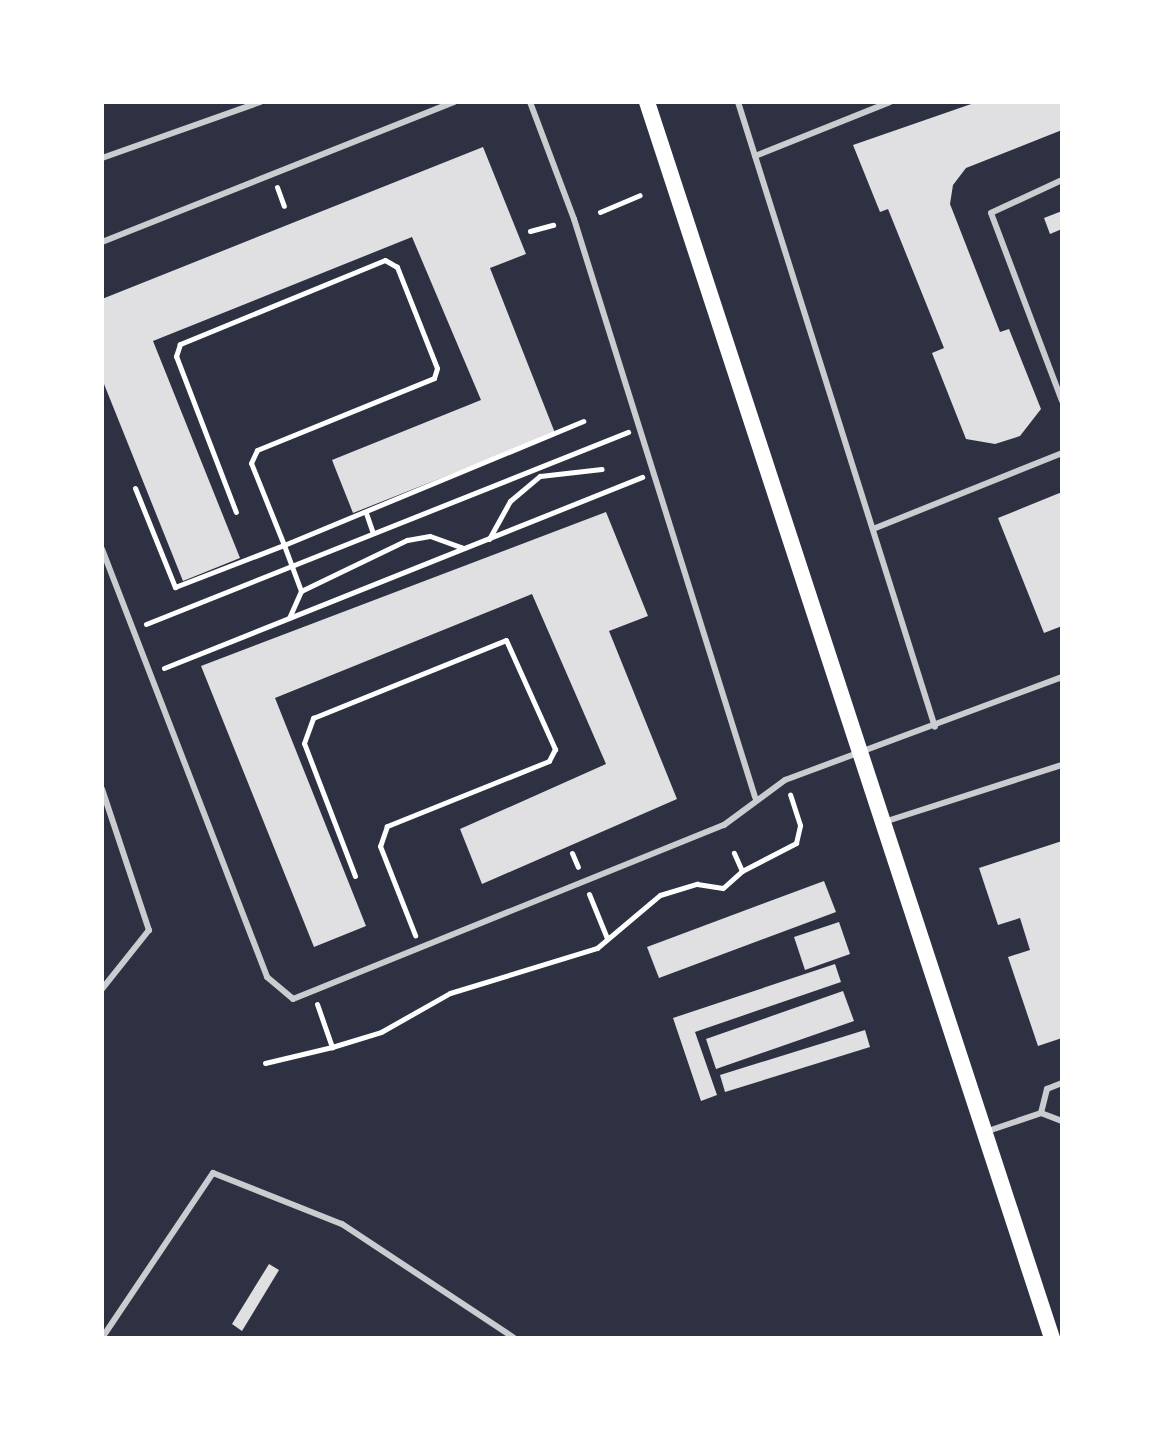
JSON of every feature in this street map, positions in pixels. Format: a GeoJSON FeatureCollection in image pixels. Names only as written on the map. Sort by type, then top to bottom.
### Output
{"type":"FeatureCollection","features":[{"type":"Feature","properties":{"kind":"main road"},"geometry":{"type":"LineString","coordinates":[[647,102],[1052,1338]]}},
{"type":"Feature","properties":{"kind":"lane"},"geometry":{"type":"LineString","coordinates":[[102,158],[260,102]]}},
{"type":"Feature","properties":{"kind":"lane"},"geometry":{"type":"LineString","coordinates":[[102,242],[454,102]]}},
{"type":"Feature","properties":{"kind":"lane"},"geometry":{"type":"LineString","coordinates":[[530,102],[640,427],[755,797]]}},
{"type":"Feature","properties":{"kind":"lane"},"geometry":{"type":"LineString","coordinates":[[738,102],[935,727]]}},
{"type":"Feature","properties":{"kind":"lane"},"geometry":{"type":"LineString","coordinates":[[755,156],[890,102]]}},
{"type":"Feature","properties":{"kind":"lane"},"geometry":{"type":"LineString","coordinates":[[1062,180],[991,213],[1062,401]]}},
{"type":"Feature","properties":{"kind":"lane"},"geometry":{"type":"LineString","coordinates":[[873,529],[1062,453]]}},
{"type":"Feature","properties":{"kind":"lane"},"geometry":{"type":"LineString","coordinates":[[102,549],[129,631],[267,977],[293,999],[314,996],[724,825],[755,797],[785,780],[861,756],[1062,677]]}},
{"type":"Feature","properties":{"kind":"lane"},"geometry":{"type":"LineString","coordinates":[[884,822],[1062,765]]}},
{"type":"Feature","properties":{"kind":"lane"},"geometry":{"type":"LineString","coordinates":[[102,789],[149,930],[102,989]]}},
{"type":"Feature","properties":{"kind":"lane"},"geometry":{"type":"LineString","coordinates":[[1041,1113],[1047,1089],[1062,1083]]}},
{"type":"Feature","properties":{"kind":"lane"},"geometry":{"type":"LineString","coordinates":[[985,1132],[1041,1113],[1062,1121]]}},
{"type":"Feature","properties":{"kind":"lane"},"geometry":{"type":"LineString","coordinates":[[102,1338],[213,1173],[342,1224],[514,1338]]}},
{"type":"Feature","properties":{"kind":"path"},"geometry":{"type":"LineString","coordinates":[[600,212],[640,195]]}},
{"type":"Feature","properties":{"kind":"path"},"geometry":{"type":"LineString","coordinates":[[530,231],[553,225]]}},
{"type":"Feature","properties":{"kind":"path"},"geometry":{"type":"LineString","coordinates":[[236,512],[176,356],[180,344],[385,260],[397,267],[437,368],[434,378],[257,450],[251,463],[301,591]]}},
{"type":"Feature","properties":{"kind":"path"},"geometry":{"type":"LineString","coordinates":[[135,488],[175,587],[366,513],[583,421]]}},
{"type":"Feature","properties":{"kind":"path"},"geometry":{"type":"LineString","coordinates":[[129,631],[640,427]]}},
{"type":"Feature","properties":{"kind":"path"},"geometry":{"type":"LineString","coordinates":[[489,539],[510,501],[540,476],[602,469]]}},
{"type":"Feature","properties":{"kind":"path"},"geometry":{"type":"LineString","coordinates":[[147,675],[654,472]]}},
{"type":"Feature","properties":{"kind":"path"},"geometry":{"type":"LineString","coordinates":[[366,513],[373,533]]}},
{"type":"Feature","properties":{"kind":"path"},"geometry":{"type":"LineString","coordinates":[[289,618],[301,591],[416,538],[444,538],[464,548]]}},
{"type":"Feature","properties":{"kind":"path"},"geometry":{"type":"LineString","coordinates":[[355,876],[304,743],[313,718],[506,640],[555,749],[549,761],[387,826],[380,846],[422,951]]}},
{"type":"Feature","properties":{"kind":"path"},"geometry":{"type":"LineString","coordinates":[[265,1063],[381,1032],[450,993],[582,955],[660,895],[697,884],[723,888],[742,871],[796,843],[800,825],[785,780]]}},
{"type":"Feature","properties":{"kind":"path"},"geometry":{"type":"LineString","coordinates":[[734,853],[742,871]]}},
{"type":"Feature","properties":{"kind":"path"},"geometry":{"type":"LineString","coordinates":[[314,996],[332,1047]]}},
{"type":"Feature","properties":{"kind":"building"},"geometry":{"type":"Polygon","coordinates":[[[977,102],[1062,102],[1062,130],[966,168],[953,185],[950,204],[1000,332],[1009,329],[1041,409],[1020,436],[995,444],[966,439],[932,353],[944,348],[888,209],[880,212],[853,145],[977,102]]]}},
{"type":"Feature","properties":{"kind":"building"},"geometry":{"type":"Polygon","coordinates":[[[483,147],[526,254],[490,268],[555,433],[353,513],[332,460],[481,400],[412,237],[153,341],[240,558],[183,581],[102,379],[102,299],[483,147]]]}},
{"type":"Feature","properties":{"kind":"building"},"geometry":{"type":"Polygon","coordinates":[[[1062,211],[1062,229],[1050,234],[1044,218],[1062,211]]]}},
{"type":"Feature","properties":{"kind":"building"},"geometry":{"type":"Polygon","coordinates":[[[1062,492],[1062,626],[1044,633],[998,518],[1062,492]]]}},
{"type":"Feature","properties":{"kind":"building"},"geometry":{"type":"Polygon","coordinates":[[[606,512],[648,616],[609,631],[677,799],[482,884],[460,829],[606,764],[532,594],[275,698],[366,926],[314,947],[201,666],[606,512]]]}},
{"type":"Feature","properties":{"kind":"building"},"geometry":{"type":"Polygon","coordinates":[[[1062,841],[1062,1038],[1038,1046],[1008,957],[1030,950],[1020,918],[998,925],[979,868],[1062,841]]]}},
{"type":"Feature","properties":{"kind":"building"},"geometry":{"type":"Polygon","coordinates":[[[824,881],[836,912],[659,978],[647,947],[824,881]]]}},
{"type":"Feature","properties":{"kind":"building"},"geometry":{"type":"Polygon","coordinates":[[[839,922],[850,954],[805,970],[794,937],[839,922]]]}},
{"type":"Feature","properties":{"kind":"building"},"geometry":{"type":"Polygon","coordinates":[[[835,964],[841,982],[695,1032],[717,1095],[701,1101],[673,1018],[835,964]]]}},
{"type":"Feature","properties":{"kind":"building"},"geometry":{"type":"Polygon","coordinates":[[[843,991],[854,1021],[716,1069],[706,1039],[843,991]]]}},
{"type":"Feature","properties":{"kind":"building"},"geometry":{"type":"Polygon","coordinates":[[[865,1030],[870,1047],[725,1092],[720,1075],[865,1030]]]}},
{"type":"Feature","properties":{"kind":"building"},"geometry":{"type":"Polygon","coordinates":[[[269,1264],[279,1270],[242,1331],[232,1324],[269,1264]]]}}]}
